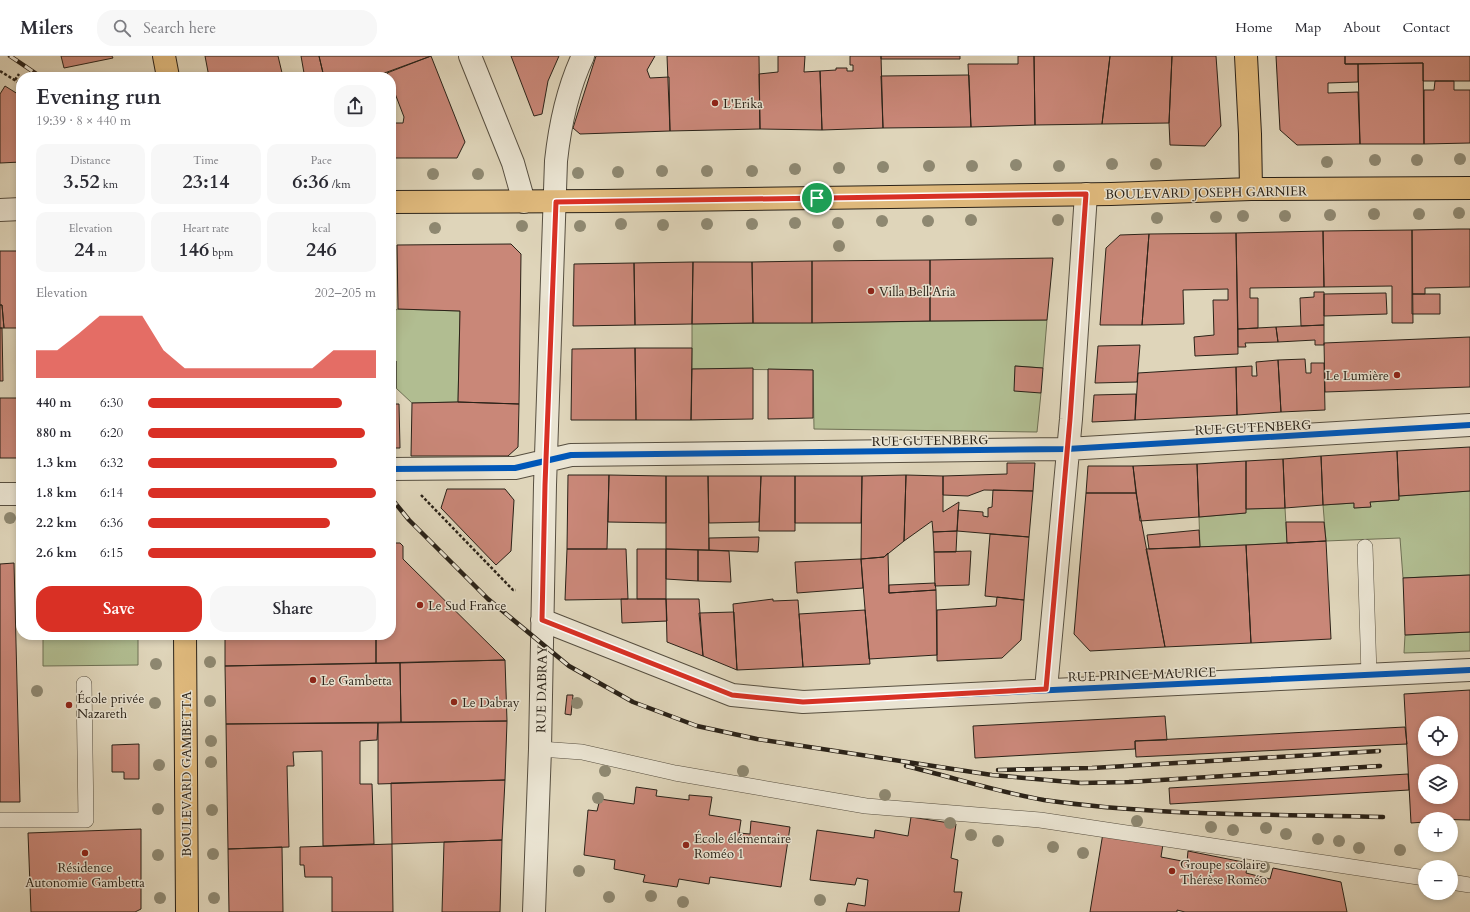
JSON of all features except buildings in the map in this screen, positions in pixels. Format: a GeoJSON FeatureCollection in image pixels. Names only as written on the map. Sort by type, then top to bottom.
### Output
{"type":"FeatureCollection","features":[{"type":"Feature","properties":{"kind":"main road"},"geometry":{"type":"LineString","coordinates":[[164,56],[167,72]]}},
{"type":"Feature","properties":{"kind":"main road"},"geometry":{"type":"LineString","coordinates":[[1246,56],[1251,189]]}},
{"type":"Feature","properties":{"kind":"main road","name":"BOULEVARD JOSEPH GARNIER"},"geometry":{"type":"LineString","coordinates":[[396,202],[556,202],[1086,194],[1251,189],[1470,188]]}},
{"type":"Feature","properties":{"kind":"main road","name":"BOULEVARD GAMBETTA"},"geometry":{"type":"LineString","coordinates":[[185,640],[187,912]]}},
{"type":"Feature","properties":{"kind":"street"},"geometry":{"type":"LineString","coordinates":[[470,56],[513,163],[524,202]]}},
{"type":"Feature","properties":{"kind":"street","name":"RUE DABRAY"},"geometry":{"type":"LineString","coordinates":[[534,912],[540,750],[542,591],[556,202],[556,161],[559,131],[566,97],[583,56]]}},
{"type":"Feature","properties":{"kind":"street"},"geometry":{"type":"LineString","coordinates":[[1046,689],[1067,449],[1086,194]]}},
{"type":"Feature","properties":{"kind":"street"},"geometry":{"type":"LineString","coordinates":[[0,210],[16,209]]}},
{"type":"Feature","properties":{"kind":"street","name":"RUE GUTENBERG"},"geometry":{"type":"LineString","coordinates":[[396,469],[515,468],[571,455],[1067,449],[1470,425]]}},
{"type":"Feature","properties":{"kind":"street"},"geometry":{"type":"LineString","coordinates":[[0,494],[16,494]]}},
{"type":"Feature","properties":{"kind":"street","name":"RUE PRINCE MAURICE"},"geometry":{"type":"LineString","coordinates":[[542,620],[732,695],[803,702],[1046,689],[1470,670]]}},
{"type":"Feature","properties":{"kind":"lane"},"geometry":{"type":"LineString","coordinates":[[1365,547],[1369,675]]}},
{"type":"Feature","properties":{"kind":"lane"},"geometry":{"type":"LineString","coordinates":[[0,820],[86,820],[84,684]]}},
{"type":"Feature","properties":{"kind":"lane"},"geometry":{"type":"LineString","coordinates":[[540,750],[582,752],[675,773],[866,806],[1040,820],[1418,877]]}},
{"type":"Feature","properties":{"kind":"lane"},"geometry":{"type":"LineString","coordinates":[[1458,883],[1470,885]]}},
{"type":"Feature","properties":{"kind":"path"},"geometry":{"type":"LineString","coordinates":[[0,71],[15,80]]}},
{"type":"Feature","properties":{"kind":"path"},"geometry":{"type":"LineString","coordinates":[[396,471],[514,590],[542,591]]}},
{"type":"Feature","properties":{"kind":"green space"},"geometry":{"type":"Polygon","coordinates":[[[396,310],[460,311],[458,402],[412,403],[396,388],[396,310]]]}},
{"type":"Feature","properties":{"kind":"green space"},"geometry":{"type":"Polygon","coordinates":[[[1047,320],[1043,368],[1015,366],[1041,393],[1037,432],[814,429],[813,370],[692,369],[692,324],[1047,320]]]}},
{"type":"Feature","properties":{"kind":"green space"},"geometry":{"type":"Polygon","coordinates":[[[1470,491],[1470,575],[1403,578],[1400,538],[1326,541],[1323,505],[1354,503],[1354,508],[1370,507],[1370,502],[1399,500],[1399,496],[1470,491]]]}},
{"type":"Feature","properties":{"kind":"green space"},"geometry":{"type":"Polygon","coordinates":[[[1285,508],[1287,543],[1200,547],[1199,517],[1245,513],[1246,509],[1285,508]]]}},
{"type":"Feature","properties":{"kind":"green space"},"geometry":{"type":"Polygon","coordinates":[[[1470,632],[1470,651],[1404,653],[1405,635],[1470,632]]]}},
{"type":"Feature","properties":{"kind":"green space"},"geometry":{"type":"Polygon","coordinates":[[[43,640],[138,640],[138,665],[43,666],[43,640]]]}},
{"type":"Feature","properties":{"kind":"railway"},"geometry":{"type":"LineString","coordinates":[[10,56],[34,72]]}},
{"type":"Feature","properties":{"kind":"railway"},"geometry":{"type":"LineString","coordinates":[[396,504],[409,520],[488,599],[569,666],[633,702],[697,726],[757,739],[992,775],[1081,783],[1129,782],[1380,766]]}},
{"type":"Feature","properties":{"kind":"railway"},"geometry":{"type":"LineString","coordinates":[[998,770],[1092,768],[1379,751]]}},
{"type":"Feature","properties":{"kind":"railway"},"geometry":{"type":"LineString","coordinates":[[906,766],[1027,797],[1086,805],[1171,812],[1383,817]]}},
{"type":"Feature","properties":{"kind":"cycle path"},"geometry":{"type":"LineString","coordinates":[[396,469],[515,468],[571,455],[1067,449],[1470,425]]}},
{"type":"Feature","properties":{"kind":"cycle path"},"geometry":{"type":"LineString","coordinates":[[542,620],[732,695],[803,702],[1470,670]]}},
{"type":"Feature","properties":{"kind":"place","name":"L'Erika"},"geometry":{"type":"Point","coordinates":[715,103]}},
{"type":"Feature","properties":{"kind":"place","name":"Villa Bell'Aria"},"geometry":{"type":"Point","coordinates":[871,291]}},
{"type":"Feature","properties":{"kind":"place","name":"Le Lumière"},"geometry":{"type":"Point","coordinates":[1397,375]}},
{"type":"Feature","properties":{"kind":"place","name":"Le Sud France"},"geometry":{"type":"Point","coordinates":[420,605]}},
{"type":"Feature","properties":{"kind":"place","name":"Le Gambetta"},"geometry":{"type":"Point","coordinates":[313,680]}},
{"type":"Feature","properties":{"kind":"place","name":"Le Dabray"},"geometry":{"type":"Point","coordinates":[454,702]}},
{"type":"Feature","properties":{"kind":"place","name":"École privée Nazareth"},"geometry":{"type":"Point","coordinates":[69,705]}},
{"type":"Feature","properties":{"kind":"place","name":"École élémentaire Roméo 1"},"geometry":{"type":"Point","coordinates":[686,845]}},
{"type":"Feature","properties":{"kind":"place","name":"Résidence Autonomie Gambetta"},"geometry":{"type":"Point","coordinates":[85,853]}},
{"type":"Feature","properties":{"kind":"place","name":"Groupe scolaire Thérèse Roméo"},"geometry":{"type":"Point","coordinates":[1172,871]}},
{"type":"Feature","properties":{"kind":"route"},"geometry":{"type":"LineString","coordinates":[[1086,194],[1085,226],[1070,419],[1046,689],[803,702],[768,700],[732,695],[542,620],[545,485],[556,202],[817,198],[1086,194]]}}]}
